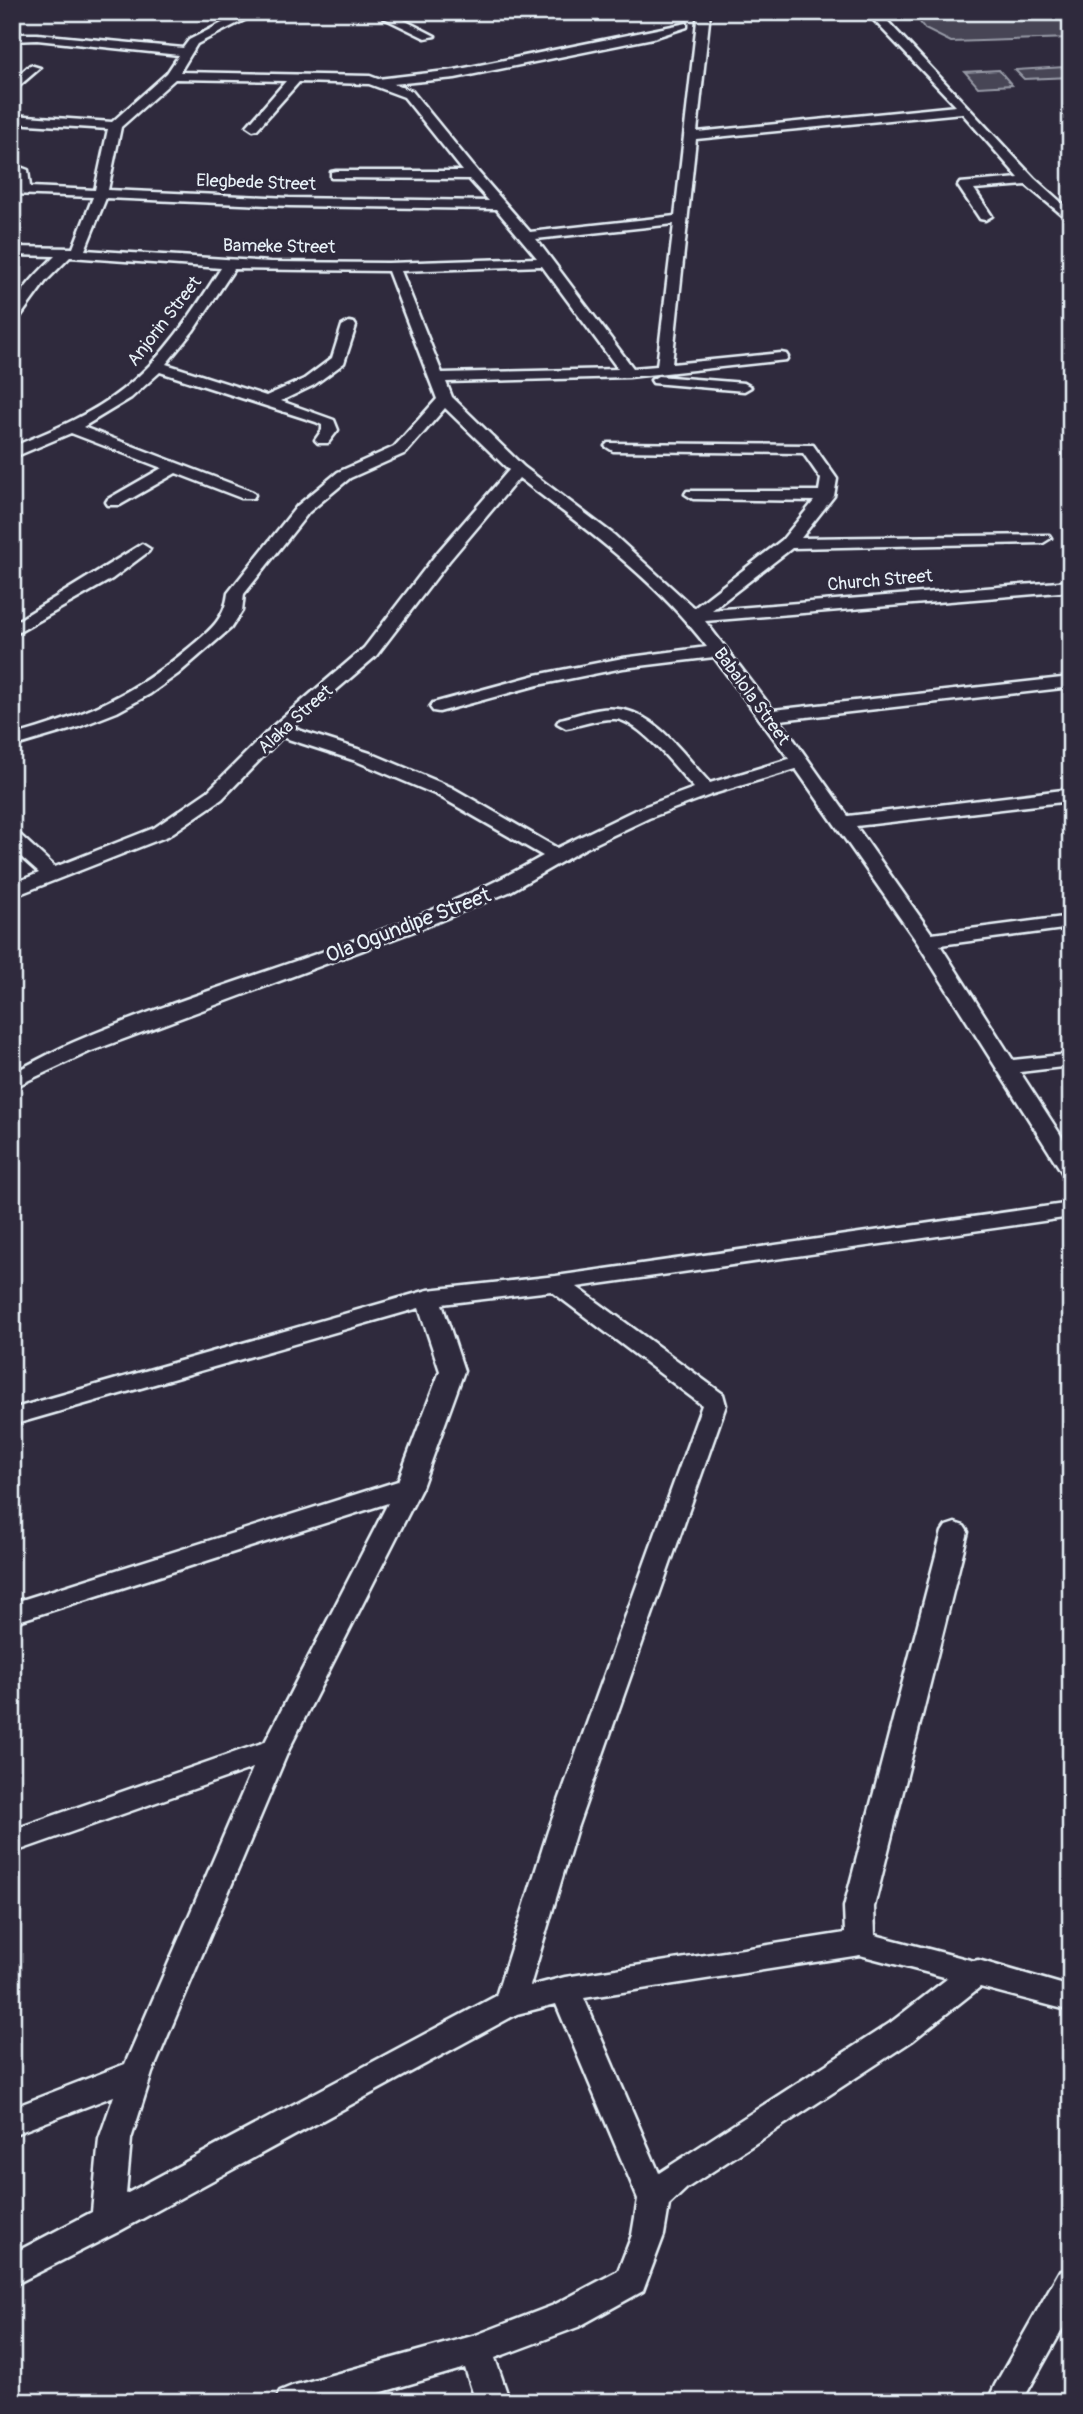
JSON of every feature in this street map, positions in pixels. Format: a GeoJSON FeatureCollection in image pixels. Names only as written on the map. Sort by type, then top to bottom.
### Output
{"type":"FeatureCollection","features":[{"type":"Feature","properties":{"kind":"street"},"geometry":{"type":"LineString","coordinates":[[195,12],[241,17]]}},
{"type":"Feature","properties":{"kind":"street"},"geometry":{"type":"LineString","coordinates":[[12,318],[41,278],[73,251],[101,194],[114,126],[172,75],[193,42],[254,12]]}},
{"type":"Feature","properties":{"kind":"street"},"geometry":{"type":"LineString","coordinates":[[389,12],[388,16],[429,36]]}},
{"type":"Feature","properties":{"kind":"street"},"geometry":{"type":"LineString","coordinates":[[664,369],[704,12]]}},
{"type":"Feature","properties":{"kind":"street"},"geometry":{"type":"LineString","coordinates":[[872,12],[965,109],[1029,181],[1071,218]]}},
{"type":"Feature","properties":{"kind":"street"},"geometry":{"type":"LineString","coordinates":[[12,24],[37,37]]}},
{"type":"Feature","properties":{"kind":"street"},"geometry":{"type":"LineString","coordinates":[[172,75],[299,80],[314,83],[377,82],[455,74],[653,35],[683,25],[423,77]]}},
{"type":"Feature","properties":{"kind":"street"},"geometry":{"type":"LineString","coordinates":[[12,38],[37,37],[187,51]]}},
{"type":"Feature","properties":{"kind":"street"},"geometry":{"type":"LineString","coordinates":[[12,88],[24,73]]}},
{"type":"Feature","properties":{"kind":"street"},"geometry":{"type":"LineString","coordinates":[[253,127],[299,80]]}},
{"type":"Feature","properties":{"kind":"street"},"geometry":{"type":"LineString","coordinates":[[377,82],[408,94],[498,205],[527,236],[629,373]]}},
{"type":"Feature","properties":{"kind":"street"},"geometry":{"type":"LineString","coordinates":[[691,136],[965,109]]}},
{"type":"Feature","properties":{"kind":"street"},"geometry":{"type":"LineString","coordinates":[[12,119],[114,126]]}},
{"type":"Feature","properties":{"kind":"street"},"geometry":{"type":"LineString","coordinates":[[12,168],[23,173],[15,191]]}},
{"type":"Feature","properties":{"kind":"street"},"geometry":{"type":"LineString","coordinates":[[336,175],[473,175]]}},
{"type":"Feature","properties":{"kind":"street"},"geometry":{"type":"LineString","coordinates":[[985,216],[965,186],[1029,181]]}},
{"type":"Feature","properties":{"kind":"street","name":"Elegbede Street"},"geometry":{"type":"LineString","coordinates":[[15,191],[498,205]]}},
{"type":"Feature","properties":{"kind":"street"},"geometry":{"type":"LineString","coordinates":[[527,236],[681,219]]}},
{"type":"Feature","properties":{"kind":"street","name":"Bameke Street"},"geometry":{"type":"LineString","coordinates":[[12,251],[73,251],[230,265],[393,268],[545,262]]}},
{"type":"Feature","properties":{"kind":"street","name":"Anjorin Street"},"geometry":{"type":"LineString","coordinates":[[12,453],[69,427],[136,386],[157,366],[199,314],[230,265]]}},
{"type":"Feature","properties":{"kind":"street","name":"Babalola Street"},"geometry":{"type":"LineString","coordinates":[[393,268],[445,399],[518,470],[608,538],[693,617],[768,716],[927,941],[1071,1169]]}},
{"type":"Feature","properties":{"kind":"street"},"geometry":{"type":"LineString","coordinates":[[270,401],[309,382],[339,360],[349,326]]}},
{"type":"Feature","properties":{"kind":"street"},"geometry":{"type":"LineString","coordinates":[[437,378],[629,373],[781,357]]}},
{"type":"Feature","properties":{"kind":"street"},"geometry":{"type":"LineString","coordinates":[[157,366],[270,401],[329,423],[330,430],[323,440]]}},
{"type":"Feature","properties":{"kind":"street"},"geometry":{"type":"LineString","coordinates":[[596,375],[744,387]]}},
{"type":"Feature","properties":{"kind":"street"},"geometry":{"type":"LineString","coordinates":[[12,742],[124,702],[164,677],[229,622],[236,608],[236,593],[303,509],[344,475],[400,450],[445,399]]}},
{"type":"Feature","properties":{"kind":"street"},"geometry":{"type":"LineString","coordinates":[[69,427],[247,495]]}},
{"type":"Feature","properties":{"kind":"street"},"geometry":{"type":"LineString","coordinates":[[613,446],[808,448],[829,480],[826,496],[788,543],[693,617]]}},
{"type":"Feature","properties":{"kind":"street"},"geometry":{"type":"LineString","coordinates":[[114,502],[176,467]]}},
{"type":"Feature","properties":{"kind":"street","name":"Alaka Street"},"geometry":{"type":"LineString","coordinates":[[12,891],[161,832],[215,795],[279,730],[370,652],[443,557],[518,470]]}},
{"type":"Feature","properties":{"kind":"street"},"geometry":{"type":"LineString","coordinates":[[693,494],[826,496]]}},
{"type":"Feature","properties":{"kind":"street"},"geometry":{"type":"LineString","coordinates":[[788,543],[1043,538]]}},
{"type":"Feature","properties":{"kind":"street"},"geometry":{"type":"LineString","coordinates":[[12,631],[106,575],[142,549]]}},
{"type":"Feature","properties":{"kind":"street","name":"Church Street"},"geometry":{"type":"LineString","coordinates":[[693,617],[1071,586]]}},
{"type":"Feature","properties":{"kind":"street"},"geometry":{"type":"LineString","coordinates":[[439,707],[536,680],[623,663],[720,651]]}},
{"type":"Feature","properties":{"kind":"street"},"geometry":{"type":"LineString","coordinates":[[768,716],[1071,682]]}},
{"type":"Feature","properties":{"kind":"street"},"geometry":{"type":"LineString","coordinates":[[566,723],[616,714],[628,716],[650,732],[706,790]]}},
{"type":"Feature","properties":{"kind":"street"},"geometry":{"type":"LineString","coordinates":[[279,730],[363,757],[444,791],[558,857]]}},
{"type":"Feature","properties":{"kind":"street","name":"Ola Ogundipe Street"},"geometry":{"type":"LineString","coordinates":[[12,1082],[81,1047],[430,918],[502,888],[642,814],[706,790],[800,762]]}},
{"type":"Feature","properties":{"kind":"street"},"geometry":{"type":"LineString","coordinates":[[844,822],[1071,795]]}},
{"type":"Feature","properties":{"kind":"street"},"geometry":{"type":"LineString","coordinates":[[12,838],[54,876]]}},
{"type":"Feature","properties":{"kind":"street"},"geometry":{"type":"LineString","coordinates":[[927,941],[1071,922]]}},
{"type":"Feature","properties":{"kind":"street"},"geometry":{"type":"LineString","coordinates":[[1008,1067],[1071,1060]]}},
{"type":"Feature","properties":{"kind":"street"},"geometry":{"type":"LineString","coordinates":[[12,1417],[428,1298],[556,1283],[1071,1210]]}},
{"type":"Feature","properties":{"kind":"street"},"geometry":{"type":"LineString","coordinates":[[509,2004],[562,1830],[714,1405],[714,1400],[556,1283]]}},
{"type":"Feature","properties":{"kind":"street"},"geometry":{"type":"LineString","coordinates":[[107,2222],[115,2139],[137,2073],[275,1749],[409,1487],[452,1371],[428,1298]]}},
{"type":"Feature","properties":{"kind":"street"},"geometry":{"type":"LineString","coordinates":[[12,1613],[409,1487]]}},
{"type":"Feature","properties":{"kind":"street"},"geometry":{"type":"LineString","coordinates":[[860,1943],[859,1907],[955,1532]]}},
{"type":"Feature","properties":{"kind":"street"},"geometry":{"type":"LineString","coordinates":[[12,1842],[275,1749]]}},
{"type":"Feature","properties":{"kind":"street"},"geometry":{"type":"LineString","coordinates":[[12,2271],[509,2004],[565,1989],[860,1943],[978,1972],[1071,1999]]}},
{"type":"Feature","properties":{"kind":"street"},"geometry":{"type":"LineString","coordinates":[[654,2199],[676,2178],[901,2032],[978,1972]]}},
{"type":"Feature","properties":{"kind":"street"},"geometry":{"type":"LineString","coordinates":[[292,2402],[476,2350],[566,2316],[631,2281],[648,2235],[654,2199],[565,1989]]}},
{"type":"Feature","properties":{"kind":"street"},"geometry":{"type":"LineString","coordinates":[[12,2122],[137,2073]]}},
{"type":"Feature","properties":{"kind":"street"},"geometry":{"type":"LineString","coordinates":[[1008,2402],[1007,2396],[1071,2282]]}},
{"type":"Feature","properties":{"kind":"street"},"geometry":{"type":"LineString","coordinates":[[476,2350],[493,2402]]}},
{"type":"Feature","properties":{"kind":"shaded area"},"geometry":{"type":"Polygon","coordinates":[[[924,12],[1071,12],[1071,38],[951,42],[925,29],[919,21],[924,12]]]}},
{"type":"Feature","properties":{"kind":"shaded area"},"geometry":{"type":"Polygon","coordinates":[[[1065,67],[1071,77],[1024,79],[1015,70],[1065,67]]]}},
{"type":"Feature","properties":{"kind":"shaded area"},"geometry":{"type":"Polygon","coordinates":[[[999,70],[1012,85],[978,87],[965,72],[999,70]]]}}]}
